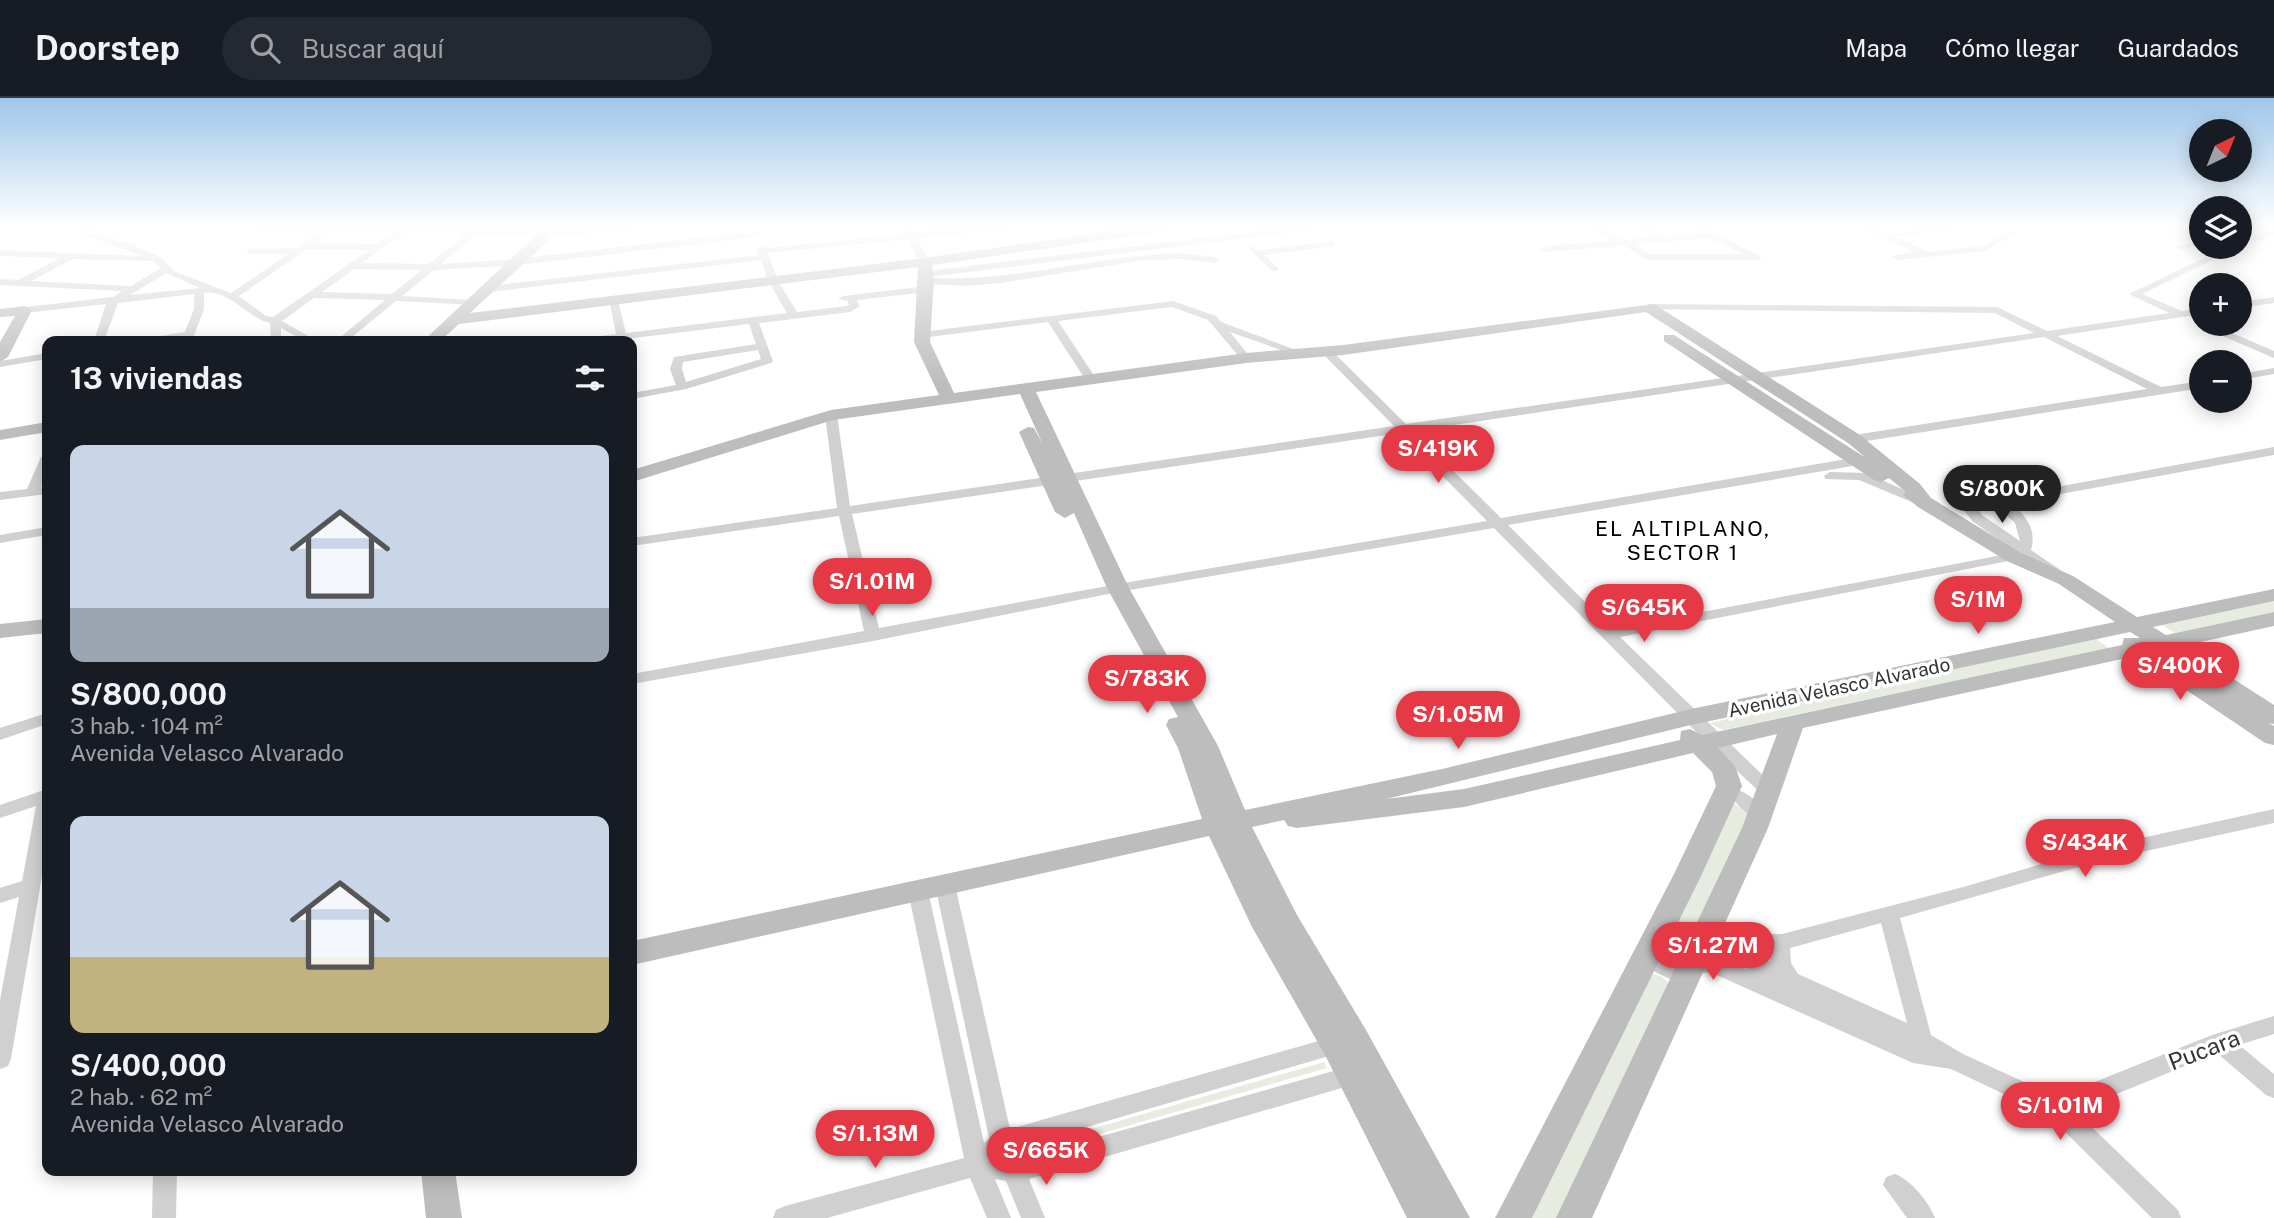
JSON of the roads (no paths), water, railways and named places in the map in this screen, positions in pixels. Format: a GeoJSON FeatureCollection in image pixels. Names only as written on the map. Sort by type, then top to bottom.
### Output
{"type":"FeatureCollection","features":[{"type":"Feature","properties":{"kind":"street"},"geometry":{"type":"LineString","coordinates":[[0,291],[27,279]]}},
{"type":"Feature","properties":{"kind":"street"},"geometry":{"type":"LineString","coordinates":[[101,336],[116,300],[150,279]]}},
{"type":"Feature","properties":{"kind":"street"},"geometry":{"type":"LineString","coordinates":[[185,279],[204,290],[231,297],[262,318],[275,321],[303,336]]}},
{"type":"Feature","properties":{"kind":"street"},"geometry":{"type":"LineString","coordinates":[[231,297],[257,279]]}},
{"type":"Feature","properties":{"kind":"street"},"geometry":{"type":"LineString","coordinates":[[275,321],[335,279]]}},
{"type":"Feature","properties":{"kind":"street"},"geometry":{"type":"LineString","coordinates":[[347,336],[416,279]]}},
{"type":"Feature","properties":{"kind":"street"},"geometry":{"type":"LineString","coordinates":[[436,336],[499,279]]}},
{"type":"Feature","properties":{"kind":"street"},"geometry":{"type":"LineString","coordinates":[[488,289],[565,279]]}},
{"type":"Feature","properties":{"kind":"street"},"geometry":{"type":"LineString","coordinates":[[451,320],[773,281],[826,279]]}},
{"type":"Feature","properties":{"kind":"street"},"geometry":{"type":"LineString","coordinates":[[630,336],[753,321],[792,311],[850,309],[855,306],[851,298],[916,279]]}},
{"type":"Feature","properties":{"kind":"street"},"geometry":{"type":"LineString","coordinates":[[927,279],[921,335],[924,353],[948,399]]}},
{"type":"Feature","properties":{"kind":"street"},"geometry":{"type":"LineString","coordinates":[[946,279],[968,283],[995,279]]}},
{"type":"Feature","properties":{"kind":"street"},"geometry":{"type":"LineString","coordinates":[[2165,279],[2134,294],[2189,317]]}},
{"type":"Feature","properties":{"kind":"street"},"geometry":{"type":"LineString","coordinates":[[773,281],[792,311]]}},
{"type":"Feature","properties":{"kind":"street"},"geometry":{"type":"LineString","coordinates":[[0,282],[134,289]]}},
{"type":"Feature","properties":{"kind":"street"},"geometry":{"type":"LineString","coordinates":[[0,313],[204,290]]}},
{"type":"Feature","properties":{"kind":"street"},"geometry":{"type":"LineString","coordinates":[[189,336],[204,290]]}},
{"type":"Feature","properties":{"kind":"street"},"geometry":{"type":"LineString","coordinates":[[312,295],[472,303]]}},
{"type":"Feature","properties":{"kind":"street"},"geometry":{"type":"LineString","coordinates":[[2252,303],[2274,300]]}},
{"type":"Feature","properties":{"kind":"street"},"geometry":{"type":"LineString","coordinates":[[613,301],[614,336]]}},
{"type":"Feature","properties":{"kind":"street"},"geometry":{"type":"LineString","coordinates":[[921,335],[1172,304],[1196,310],[1217,324],[1299,353]]}},
{"type":"Feature","properties":{"kind":"street"},"geometry":{"type":"LineString","coordinates":[[1649,307],[1854,439],[1913,488],[1925,503]]}},
{"type":"Feature","properties":{"kind":"street"},"geometry":{"type":"LineString","coordinates":[[637,475],[831,415],[1246,358],[1326,351],[1649,307],[1997,310],[2160,391]]}},
{"type":"Feature","properties":{"kind":"street"},"geometry":{"type":"LineString","coordinates":[[1625,309],[1856,462],[2066,580],[2122,627]]}},
{"type":"Feature","properties":{"kind":"street"},"geometry":{"type":"LineString","coordinates":[[0,357],[25,310]]}},
{"type":"Feature","properties":{"kind":"street"},"geometry":{"type":"LineString","coordinates":[[637,541],[1759,377],[2042,332],[2189,313]]}},
{"type":"Feature","properties":{"kind":"street"},"geometry":{"type":"LineString","coordinates":[[1051,319],[1091,380]]}},
{"type":"Feature","properties":{"kind":"street"},"geometry":{"type":"LineString","coordinates":[[275,321],[276,336]]}},
{"type":"Feature","properties":{"kind":"street"},"geometry":{"type":"LineString","coordinates":[[637,395],[682,387],[766,361],[753,321]]}},
{"type":"Feature","properties":{"kind":"street"},"geometry":{"type":"LineString","coordinates":[[1217,324],[1246,358]]}},
{"type":"Feature","properties":{"kind":"street"},"geometry":{"type":"LineString","coordinates":[[2231,336],[2274,355]]}},
{"type":"Feature","properties":{"kind":"street"},"geometry":{"type":"LineString","coordinates":[[682,387],[676,369],[678,359],[762,346]]}},
{"type":"Feature","properties":{"kind":"street"},"geometry":{"type":"LineString","coordinates":[[1326,351],[1609,634],[1692,730],[1727,783],[1739,796],[1765,803]]}},
{"type":"Feature","properties":{"kind":"street"},"geometry":{"type":"LineString","coordinates":[[0,363],[42,357]]}},
{"type":"Feature","properties":{"kind":"street"},"geometry":{"type":"LineString","coordinates":[[2252,375],[2274,371]]}},
{"type":"Feature","properties":{"kind":"street"},"geometry":{"type":"LineString","coordinates":[[1854,439],[2189,386]]}},
{"type":"Feature","properties":{"kind":"street"},"geometry":{"type":"LineString","coordinates":[[1018,390],[1057,480],[1190,748],[1234,821],[1286,921],[1355,1039],[1452,1218]]}},
{"type":"Feature","properties":{"kind":"street"},"geometry":{"type":"LineString","coordinates":[[831,415],[834,453],[844,510],[873,636]]}},
{"type":"Feature","properties":{"kind":"street"},"geometry":{"type":"LineString","coordinates":[[0,435],[42,428]]}},
{"type":"Feature","properties":{"kind":"street"},"geometry":{"type":"LineString","coordinates":[[2274,451],[1975,504],[1969,508],[2019,554],[2040,581],[2122,627],[2274,737]]}},
{"type":"Feature","properties":{"kind":"street"},"geometry":{"type":"LineString","coordinates":[[637,678],[1112,590],[1877,458]]}},
{"type":"Feature","properties":{"kind":"street"},"geometry":{"type":"LineString","coordinates":[[32,492],[42,469]]}},
{"type":"Feature","properties":{"kind":"street"},"geometry":{"type":"LineString","coordinates":[[1769,477],[1794,480],[1844,474],[1861,476],[1925,503]]}},
{"type":"Feature","properties":{"kind":"street"},"geometry":{"type":"LineString","coordinates":[[0,496],[42,491]]}},
{"type":"Feature","properties":{"kind":"street"},"geometry":{"type":"LineString","coordinates":[[1998,500],[2024,522],[2028,533],[2019,554]]}},
{"type":"Feature","properties":{"kind":"street"},"geometry":{"type":"LineString","coordinates":[[0,539],[42,532]]}},
{"type":"Feature","properties":{"kind":"street"},"geometry":{"type":"LineString","coordinates":[[1609,634],[2019,554]]}},
{"type":"Feature","properties":{"kind":"street","name":"Avenida Velasco Alvarado"},"geometry":{"type":"LineString","coordinates":[[1692,730],[2122,627],[2274,595]]}},
{"type":"Feature","properties":{"kind":"street"},"geometry":{"type":"LineString","coordinates":[[1572,596],[1575,611],[1765,803]]}},
{"type":"Feature","properties":{"kind":"street","name":"Avenida Velasco Alvarado"},"geometry":{"type":"LineString","coordinates":[[1692,730],[1793,722],[2274,619]]}},
{"type":"Feature","properties":{"kind":"street"},"geometry":{"type":"LineString","coordinates":[[0,631],[42,627]]}},
{"type":"Feature","properties":{"kind":"street"},"geometry":{"type":"LineString","coordinates":[[2150,646],[2274,716]]}},
{"type":"Feature","properties":{"kind":"street"},"geometry":{"type":"LineString","coordinates":[[0,728],[42,718]]}},
{"type":"Feature","properties":{"kind":"street"},"geometry":{"type":"LineString","coordinates":[[0,734],[42,719]]}},
{"type":"Feature","properties":{"kind":"street"},"geometry":{"type":"LineString","coordinates":[[1574,1218],[1765,803],[1793,722]]}},
{"type":"Feature","properties":{"kind":"street"},"geometry":{"type":"LineString","coordinates":[[637,952],[1234,821],[1313,818],[1464,797],[1692,730]]}},
{"type":"Feature","properties":{"kind":"street"},"geometry":{"type":"LineString","coordinates":[[1513,1218],[1663,922],[1727,783]]}},
{"type":"Feature","properties":{"kind":"street"},"geometry":{"type":"LineString","coordinates":[[0,812],[42,798]]}},
{"type":"Feature","properties":{"kind":"street"},"geometry":{"type":"LineString","coordinates":[[1694,962],[1889,914],[2096,855],[2274,816]]}},
{"type":"Feature","properties":{"kind":"street"},"geometry":{"type":"LineString","coordinates":[[1234,821],[1266,927],[1336,1045],[1426,1218]]}},
{"type":"Feature","properties":{"kind":"street"},"geometry":{"type":"LineString","coordinates":[[0,1059],[6,988],[42,822]]}},
{"type":"Feature","properties":{"kind":"street"},"geometry":{"type":"LineString","coordinates":[[945,885],[1001,1142],[1033,1218]]}},
{"type":"Feature","properties":{"kind":"street"},"geometry":{"type":"LineString","coordinates":[[0,897],[30,886]]}},
{"type":"Feature","properties":{"kind":"street"},"geometry":{"type":"LineString","coordinates":[[918,891],[977,1165],[999,1218]]}},
{"type":"Feature","properties":{"kind":"street"},"geometry":{"type":"LineString","coordinates":[[1889,914],[1922,1040]]}},
{"type":"Feature","properties":{"kind":"street"},"geometry":{"type":"LineString","coordinates":[[1663,922],[1694,962],[1793,983],[1922,1040],[1955,1061],[2056,1108],[2169,1218]]}},
{"type":"Feature","properties":{"kind":"street"},"geometry":{"type":"LineString","coordinates":[[1782,942],[1777,951],[1779,964],[1819,1012]]}},
{"type":"Feature","properties":{"kind":"street"},"geometry":{"type":"LineString","coordinates":[[1645,958],[1711,963],[1921,1056],[1955,1061]]}},
{"type":"Feature","properties":{"kind":"street","name":"Pucara"},"geometry":{"type":"LineString","coordinates":[[2056,1108],[2220,1042],[2274,1025]]}},
{"type":"Feature","properties":{"kind":"street"},"geometry":{"type":"LineString","coordinates":[[2220,1042],[2274,1088]]}},
{"type":"Feature","properties":{"kind":"street"},"geometry":{"type":"LineString","coordinates":[[977,1165],[1001,1142],[1336,1045]]}},
{"type":"Feature","properties":{"kind":"street"},"geometry":{"type":"LineString","coordinates":[[785,1218],[977,1165],[1015,1172],[1351,1076]]}},
{"type":"Feature","properties":{"kind":"street"},"geometry":{"type":"LineString","coordinates":[[164,1218],[165,1176]]}},
{"type":"Feature","properties":{"kind":"street"},"geometry":{"type":"LineString","coordinates":[[439,1176],[444,1218]]}},
{"type":"Feature","properties":{"kind":"street"},"geometry":{"type":"LineString","coordinates":[[1895,1185],[1923,1218]]}},
{"type":"Feature","properties":{"kind":"district","name":"EL ALTIPLANO, SECTOR 1"},"geometry":{"type":"Point","coordinates":[1683,541]}}]}
